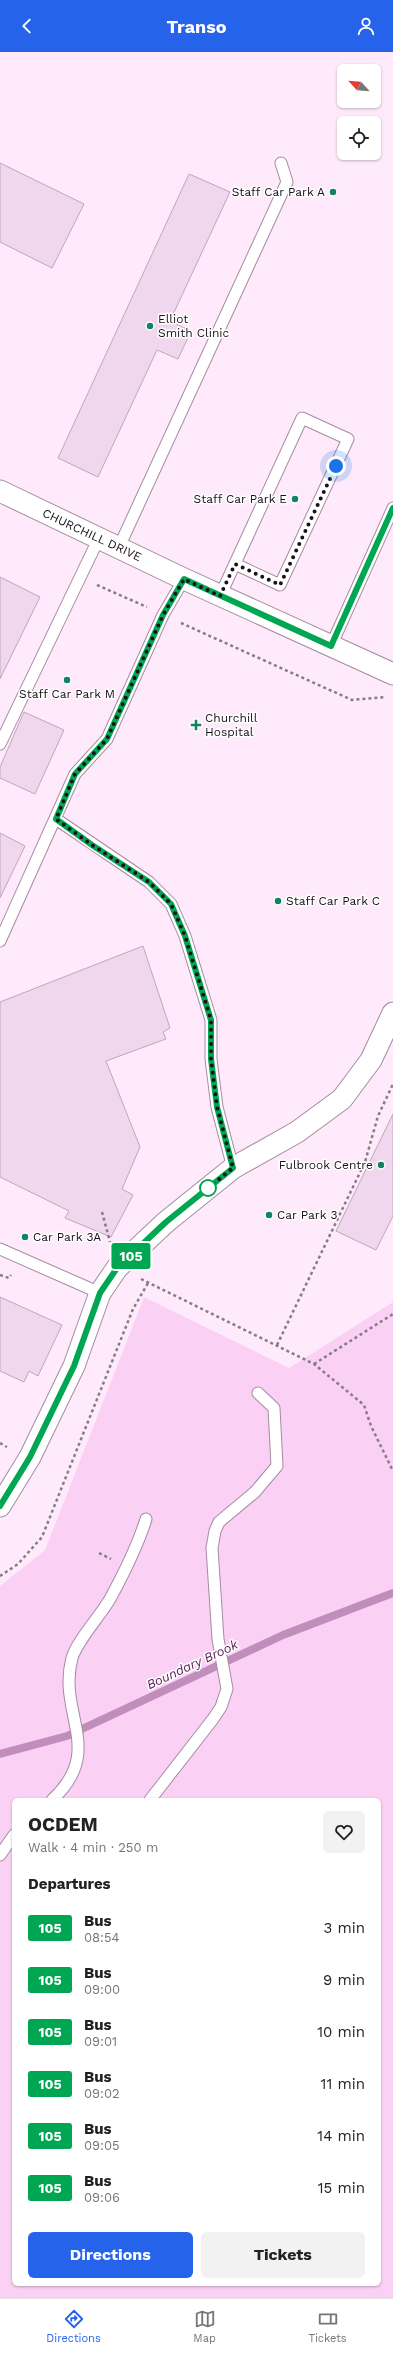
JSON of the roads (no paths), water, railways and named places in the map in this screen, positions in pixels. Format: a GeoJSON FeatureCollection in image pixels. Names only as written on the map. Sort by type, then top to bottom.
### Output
{"type":"FeatureCollection","features":[{"type":"Feature","properties":{"kind":"street","name":"CHURCHILL DRIVE"},"geometry":{"type":"LineString","coordinates":[[0,491],[220,596],[393,674]]}},
{"type":"Feature","properties":{"kind":"street"},"geometry":{"type":"LineString","coordinates":[[0,1506],[30,1457],[74,1366],[100,1293],[117,1268],[166,1222],[233,1168],[297,1132],[342,1099],[371,1060],[393,1013]]}},
{"type":"Feature","properties":{"kind":"lane"},"geometry":{"type":"LineString","coordinates":[[119,547],[287,182],[281,163]]}},
{"type":"Feature","properties":{"kind":"lane"},"geometry":{"type":"LineString","coordinates":[[220,596],[302,418],[348,439],[280,585],[235,564]]}},
{"type":"Feature","properties":{"kind":"lane"},"geometry":{"type":"LineString","coordinates":[[331,646],[393,508]]}},
{"type":"Feature","properties":{"kind":"lane"},"geometry":{"type":"LineString","coordinates":[[0,744],[99,538]]}},
{"type":"Feature","properties":{"kind":"lane"},"geometry":{"type":"LineString","coordinates":[[0,941],[75,774],[107,739],[163,615],[184,579]]}},
{"type":"Feature","properties":{"kind":"lane"},"geometry":{"type":"LineString","coordinates":[[56,819],[92,845],[149,882],[171,904],[185,936],[211,1020],[211,1059],[217,1107],[233,1168]]}},
{"type":"Feature","properties":{"kind":"lane"},"geometry":{"type":"LineString","coordinates":[[0,1249],[100,1293]]}},
{"type":"Feature","properties":{"kind":"lane"},"geometry":{"type":"LineString","coordinates":[[152,1798],[214,1719],[221,1707],[226,1685],[219,1649],[212,1548],[215,1531],[219,1522],[255,1492],[277,1466],[274,1408],[258,1393]]}},
{"type":"Feature","properties":{"kind":"lane"},"geometry":{"type":"LineString","coordinates":[[54,1798],[65,1788],[78,1760],[78,1729],[69,1697],[72,1658],[110,1599],[138,1544],[146,1519]]}},
{"type":"Feature","properties":{"kind":"lane"},"geometry":{"type":"LineString","coordinates":[[0,1855],[12,1838]]}},
{"type":"Feature","properties":{"kind":"waterway","name":"Boundary Brook"},"geometry":{"type":"LineString","coordinates":[[0,1754],[67,1736],[283,1635],[393,1593]]}},
{"type":"Feature","properties":{"kind":"place","name":"Staff Car Park A"},"geometry":{"type":"Point","coordinates":[333,192]}},
{"type":"Feature","properties":{"kind":"place","name":"Elliot Smith Clinic"},"geometry":{"type":"Point","coordinates":[150,326]}},
{"type":"Feature","properties":{"kind":"place","name":"Staff Car Park E"},"geometry":{"type":"Point","coordinates":[295,499]}},
{"type":"Feature","properties":{"kind":"place","name":"Staff Car Park M"},"geometry":{"type":"Point","coordinates":[67,680]}},
{"type":"Feature","properties":{"kind":"place","name":"Churchill Hospital"},"geometry":{"type":"Point","coordinates":[196,725]}},
{"type":"Feature","properties":{"kind":"place","name":"Staff Car Park C"},"geometry":{"type":"Point","coordinates":[278,901]}},
{"type":"Feature","properties":{"kind":"place","name":"Fulbrook Centre"},"geometry":{"type":"Point","coordinates":[381,1165]}},
{"type":"Feature","properties":{"kind":"place","name":"Car Park 3"},"geometry":{"type":"Point","coordinates":[269,1215]}},
{"type":"Feature","properties":{"kind":"place","name":"Car Park 3A"},"geometry":{"type":"Point","coordinates":[25,1237]}}]}
